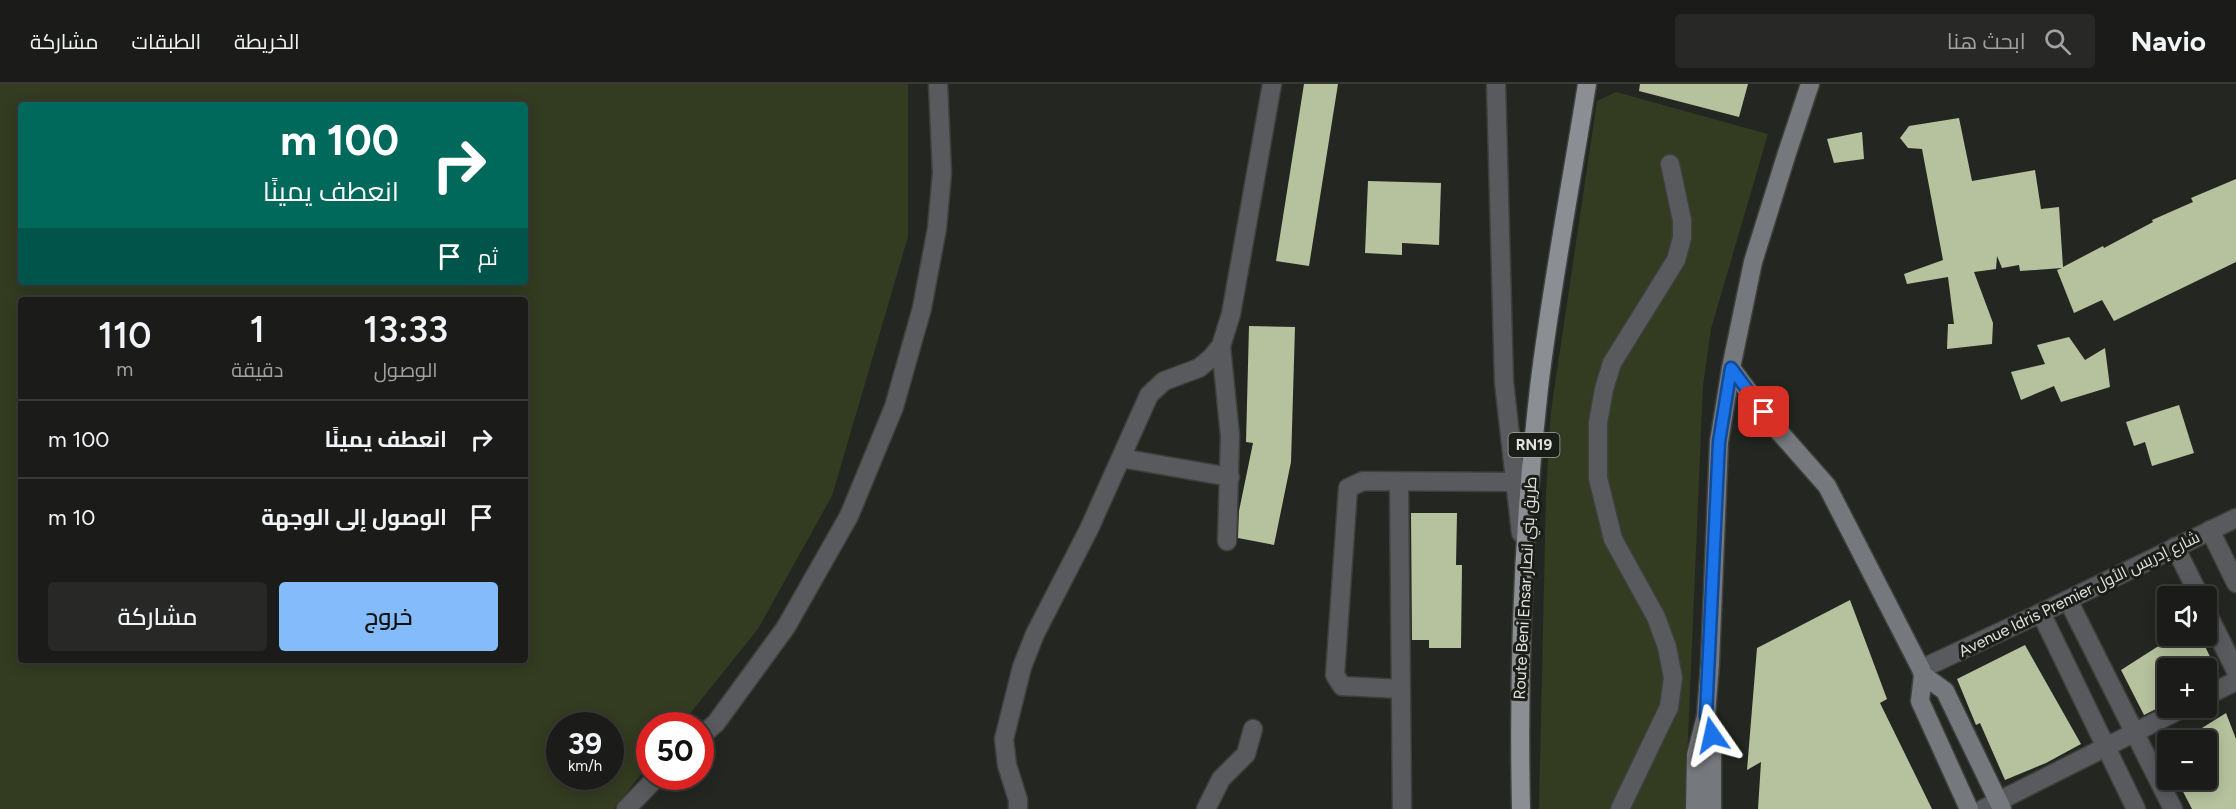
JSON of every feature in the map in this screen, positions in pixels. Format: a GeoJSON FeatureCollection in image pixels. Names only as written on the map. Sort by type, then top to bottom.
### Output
{"type":"FeatureCollection","features":[{"type":"Feature","properties":{"kind":"main road","name":"Route Beni Ensar طريق بني انصار"},"geometry":{"type":"LineString","coordinates":[[1521,809],[1519,698],[1524,564],[1539,388],[1587,84]]}},
{"type":"Feature","properties":{"kind":"main road"},"geometry":{"type":"LineString","coordinates":[[1695,809],[1696,755],[1706,716],[1719,442],[1731,368],[1753,262],[1810,84]]}},
{"type":"Feature","properties":{"kind":"main road"},"geometry":{"type":"LineString","coordinates":[[1731,368],[1775,427],[1827,486],[1922,672],[1945,692],[1994,806]]}},
{"type":"Feature","properties":{"kind":"main road"},"geometry":{"type":"LineString","coordinates":[[1922,672],[1920,701],[1969,809]]}},
{"type":"Feature","properties":{"kind":"main road"},"geometry":{"type":"LineString","coordinates":[[1706,716],[1712,735],[1712,809]]}},
{"type":"Feature","properties":{"kind":"street"},"geometry":{"type":"LineString","coordinates":[[714,725],[786,627],[849,516],[894,407],[922,308],[938,228],[942,173],[938,84]]}},
{"type":"Feature","properties":{"kind":"street"},"geometry":{"type":"LineString","coordinates":[[1018,809],[1018,800],[1007,765],[1004,739],[1022,667],[1035,634],[1089,529],[1149,395],[1164,381],[1199,368],[1221,346],[1231,314],[1272,84]]}},
{"type":"Feature","properties":{"kind":"street"},"geometry":{"type":"LineString","coordinates":[[1496,84],[1504,382],[1524,564]]}},
{"type":"Feature","properties":{"kind":"street"},"geometry":{"type":"LineString","coordinates":[[1620,809],[1669,707],[1673,678],[1667,647],[1656,617],[1613,539],[1598,478],[1598,423],[1604,388],[1612,363],[1676,260],[1682,238],[1682,220],[1670,164]]}},
{"type":"Feature","properties":{"kind":"street"},"geometry":{"type":"LineString","coordinates":[[1221,346],[1230,436],[1227,541]]}},
{"type":"Feature","properties":{"kind":"street"},"geometry":{"type":"LineString","coordinates":[[1121,458],[1230,477]]}},
{"type":"Feature","properties":{"kind":"street"},"geometry":{"type":"LineString","coordinates":[[1401,688],[1342,686],[1335,675],[1348,488],[1363,481],[1516,482]]}},
{"type":"Feature","properties":{"kind":"street"},"geometry":{"type":"LineString","coordinates":[[1399,483],[1402,809]]}},
{"type":"Feature","properties":{"kind":"street","name":"Avenue Idris Premier شارع إدريس الأول"},"geometry":{"type":"LineString","coordinates":[[1922,672],[2236,518]]}},
{"type":"Feature","properties":{"kind":"street"},"geometry":{"type":"LineString","coordinates":[[2210,530],[2236,583]]}},
{"type":"Feature","properties":{"kind":"street"},"geometry":{"type":"LineString","coordinates":[[2175,547],[2194,586]]}},
{"type":"Feature","properties":{"kind":"street"},"geometry":{"type":"LineString","coordinates":[[2068,600],[2173,809]]}},
{"type":"Feature","properties":{"kind":"street"},"geometry":{"type":"LineString","coordinates":[[2041,613],[2136,809]]}},
{"type":"Feature","properties":{"kind":"street"},"geometry":{"type":"LineString","coordinates":[[2217,633],[2236,671]]}},
{"type":"Feature","properties":{"kind":"street"},"geometry":{"type":"LineString","coordinates":[[2217,690],[2236,681]]}},
{"type":"Feature","properties":{"kind":"street"},"geometry":{"type":"LineString","coordinates":[[1994,806],[2163,718]]}},
{"type":"Feature","properties":{"kind":"street"},"geometry":{"type":"LineString","coordinates":[[1206,809],[1221,779],[1245,754],[1253,729]]}},
{"type":"Feature","properties":{"kind":"street"},"geometry":{"type":"LineString","coordinates":[[626,809],[644,790]]}},
{"type":"Feature","properties":{"kind":"green space"},"geometry":{"type":"Polygon","coordinates":[[[0,84],[908,84],[908,237],[832,496],[758,629],[691,712],[636,712],[636,781],[614,809],[0,809],[0,84]]]}},
{"type":"Feature","properties":{"kind":"green space"},"geometry":{"type":"Polygon","coordinates":[[[1616,92],[1768,134],[1711,329],[1703,386],[1685,809],[1539,809],[1546,492],[1551,411],[1597,101],[1616,92]]]}},
{"type":"Feature","properties":{"kind":"building"},"geometry":{"type":"Polygon","coordinates":[[[1304,84],[1338,84],[1309,266],[1276,261],[1304,84]]]}},
{"type":"Feature","properties":{"kind":"building"},"geometry":{"type":"Polygon","coordinates":[[[1640,84],[1748,84],[1739,117],[1639,91],[1640,84]]]}},
{"type":"Feature","properties":{"kind":"building"},"geometry":{"type":"Polygon","coordinates":[[[1959,118],[1972,181],[2035,170],[2041,209],[2059,207],[2063,267],[2103,246],[2104,248],[2153,222],[2152,220],[2193,202],[2191,198],[2236,179],[2236,262],[2114,321],[2102,300],[2074,313],[2057,270],[2062,268],[2020,271],[2019,265],[2002,268],[1997,256],[1996,269],[1974,272],[1993,323],[1992,344],[1947,349],[1948,324],[1954,324],[1948,277],[1907,284],[1904,274],[1943,260],[1922,149],[1908,148],[1900,138],[1909,126],[1959,118]]]}},
{"type":"Feature","properties":{"kind":"building"},"geometry":{"type":"Polygon","coordinates":[[[1862,132],[1864,159],[1834,163],[1827,139],[1862,132]]]}},
{"type":"Feature","properties":{"kind":"building"},"geometry":{"type":"Polygon","coordinates":[[[1368,181],[1441,183],[1439,245],[1402,243],[1402,255],[1365,253],[1368,181]]]}},
{"type":"Feature","properties":{"kind":"building"},"geometry":{"type":"Polygon","coordinates":[[[1249,326],[1295,327],[1291,462],[1274,545],[1238,538],[1239,511],[1253,443],[1246,442],[1249,326]]]}},
{"type":"Feature","properties":{"kind":"building"},"geometry":{"type":"Polygon","coordinates":[[[2069,337],[2085,360],[2105,348],[2110,387],[2061,402],[2054,386],[2021,400],[2011,372],[2045,364],[2037,345],[2069,337]]]}},
{"type":"Feature","properties":{"kind":"building"},"geometry":{"type":"Polygon","coordinates":[[[2179,405],[2194,453],[2152,466],[2145,442],[2134,446],[2126,422],[2179,405]]]}},
{"type":"Feature","properties":{"kind":"building"},"geometry":{"type":"Polygon","coordinates":[[[1411,513],[1457,513],[1456,565],[1462,565],[1461,648],[1429,648],[1429,640],[1412,640],[1411,513]]]}},
{"type":"Feature","properties":{"kind":"building"},"geometry":{"type":"Polygon","coordinates":[[[1850,600],[1887,699],[1880,703],[1932,809],[1758,809],[1761,762],[1747,770],[1757,648],[1850,600]]]}},
{"type":"Feature","properties":{"kind":"building"},"geometry":{"type":"Polygon","coordinates":[[[2025,645],[2081,744],[2046,763],[2005,780],[1980,723],[1976,725],[1957,679],[2025,645]]]}},
{"type":"Feature","properties":{"kind":"building"},"geometry":{"type":"Polygon","coordinates":[[[2205,646],[2211,658],[2157,658],[2157,708],[2144,715],[2121,670],[2157,647],[2205,646]]]}},
{"type":"Feature","properties":{"kind":"building"},"geometry":{"type":"Polygon","coordinates":[[[2226,713],[2236,739],[2236,809],[2192,809],[2182,790],[2217,790],[2217,730],[2199,730],[2226,713]]]}},
{"type":"Feature","properties":{"kind":"route"},"geometry":{"type":"LineString","coordinates":[[1712,735],[1706,716],[1719,442],[1731,368],[1764,412]]}}]}
